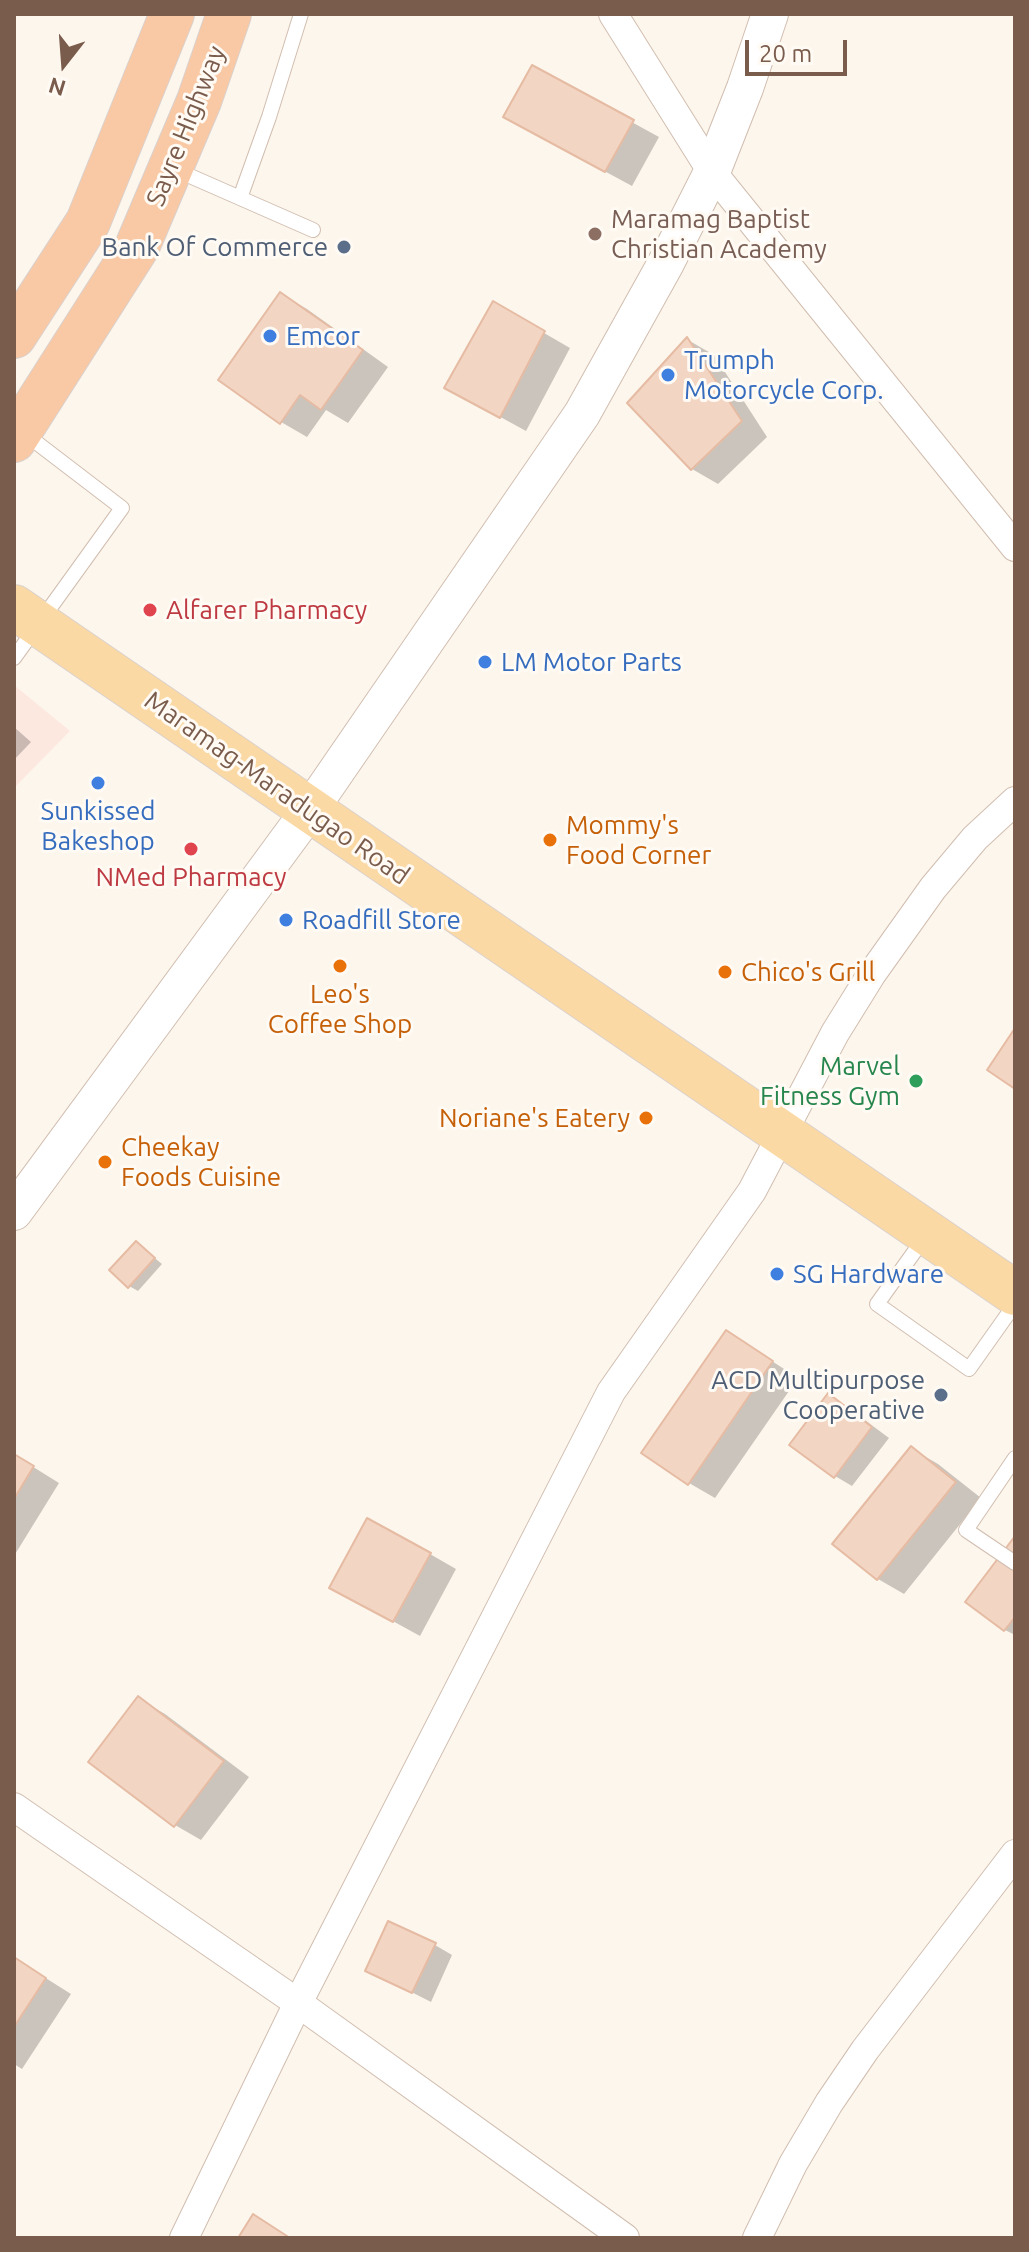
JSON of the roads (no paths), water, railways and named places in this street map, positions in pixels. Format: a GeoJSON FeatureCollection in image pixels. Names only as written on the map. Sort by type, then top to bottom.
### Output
{"type":"FeatureCollection","features":[{"type":"Feature","properties":{"kind":"highway","name":"Sayre Highway"},"geometry":{"type":"LineString","coordinates":[[14,336],[88,222],[172,14]]}},
{"type":"Feature","properties":{"kind":"highway","name":"Sayre Highway"},"geometry":{"type":"LineString","coordinates":[[17,435],[137,247],[199,101],[229,14]]}},
{"type":"Feature","properties":{"kind":"main road","name":"Maramag-Maradugao Road"},"geometry":{"type":"LineString","coordinates":[[22,629],[309,811],[1014,1292]]}},
{"type":"Feature","properties":{"kind":"street"},"geometry":{"type":"LineString","coordinates":[[613,14],[712,172],[1015,547]]}},
{"type":"Feature","properties":{"kind":"street"},"geometry":{"type":"LineString","coordinates":[[14,1212],[309,811],[582,414],[666,263],[712,172],[770,14]]}},
{"type":"Feature","properties":{"kind":"street"},"geometry":{"type":"LineString","coordinates":[[184,2238],[298,2003],[611,1392],[752,1191],[835,1033],[871,975],[975,838],[1015,801]]}},
{"type":"Feature","properties":{"kind":"street"},"geometry":{"type":"LineString","coordinates":[[14,1807],[298,2003],[625,2238]]}},
{"type":"Feature","properties":{"kind":"street"},"geometry":{"type":"LineString","coordinates":[[757,2238],[793,2164],[829,2103],[1015,1854]]}},
{"type":"Feature","properties":{"kind":"lane"},"geometry":{"type":"LineString","coordinates":[[240,198],[301,14]]}},
{"type":"Feature","properties":{"kind":"lane"},"geometry":{"type":"LineString","coordinates":[[172,168],[313,230]]}},
{"type":"Feature","properties":{"kind":"lane"},"geometry":{"type":"LineString","coordinates":[[17,435],[122,508],[22,629]]}},
{"type":"Feature","properties":{"kind":"lane"},"geometry":{"type":"LineString","coordinates":[[927,1233],[877,1304],[969,1369],[1014,1292]]}},
{"type":"Feature","properties":{"kind":"lane"},"geometry":{"type":"LineString","coordinates":[[1015,1458],[966,1530],[1015,1563]]}},
{"type":"Feature","properties":{"kind":"place","name":"Maramag Baptist Christian Academy"},"geometry":{"type":"Point","coordinates":[595,234]}},
{"type":"Feature","properties":{"kind":"place","name":"Bank Of Commerce"},"geometry":{"type":"Point","coordinates":[344,247]}},
{"type":"Feature","properties":{"kind":"place","name":"Emcor"},"geometry":{"type":"Point","coordinates":[270,336]}},
{"type":"Feature","properties":{"kind":"place","name":"Trumph Motorcycle Corp."},"geometry":{"type":"Point","coordinates":[668,375]}},
{"type":"Feature","properties":{"kind":"place","name":"Alfarer Pharmacy"},"geometry":{"type":"Point","coordinates":[150,610]}},
{"type":"Feature","properties":{"kind":"place","name":"LM Motor Parts"},"geometry":{"type":"Point","coordinates":[485,662]}},
{"type":"Feature","properties":{"kind":"place","name":"Sunkissed Bakeshop"},"geometry":{"type":"Point","coordinates":[98,783]}},
{"type":"Feature","properties":{"kind":"place","name":"Mommy's Food Corner"},"geometry":{"type":"Point","coordinates":[550,840]}},
{"type":"Feature","properties":{"kind":"place","name":"NMed Pharmacy"},"geometry":{"type":"Point","coordinates":[191,849]}},
{"type":"Feature","properties":{"kind":"place","name":"Roadfill Store"},"geometry":{"type":"Point","coordinates":[286,920]}},
{"type":"Feature","properties":{"kind":"place","name":"Leo's Coffee Shop"},"geometry":{"type":"Point","coordinates":[340,966]}},
{"type":"Feature","properties":{"kind":"place","name":"Chico's Grill"},"geometry":{"type":"Point","coordinates":[725,972]}},
{"type":"Feature","properties":{"kind":"place","name":"Marvel Fitness Gym"},"geometry":{"type":"Point","coordinates":[916,1081]}},
{"type":"Feature","properties":{"kind":"place","name":"Noriane's Eatery"},"geometry":{"type":"Point","coordinates":[646,1118]}},
{"type":"Feature","properties":{"kind":"place","name":"Cheekay Foods Cuisine"},"geometry":{"type":"Point","coordinates":[105,1162]}},
{"type":"Feature","properties":{"kind":"place","name":"SG Hardware"},"geometry":{"type":"Point","coordinates":[777,1274]}},
{"type":"Feature","properties":{"kind":"place","name":"ACD Multipurpose Cooperative"},"geometry":{"type":"Point","coordinates":[941,1395]}}]}
